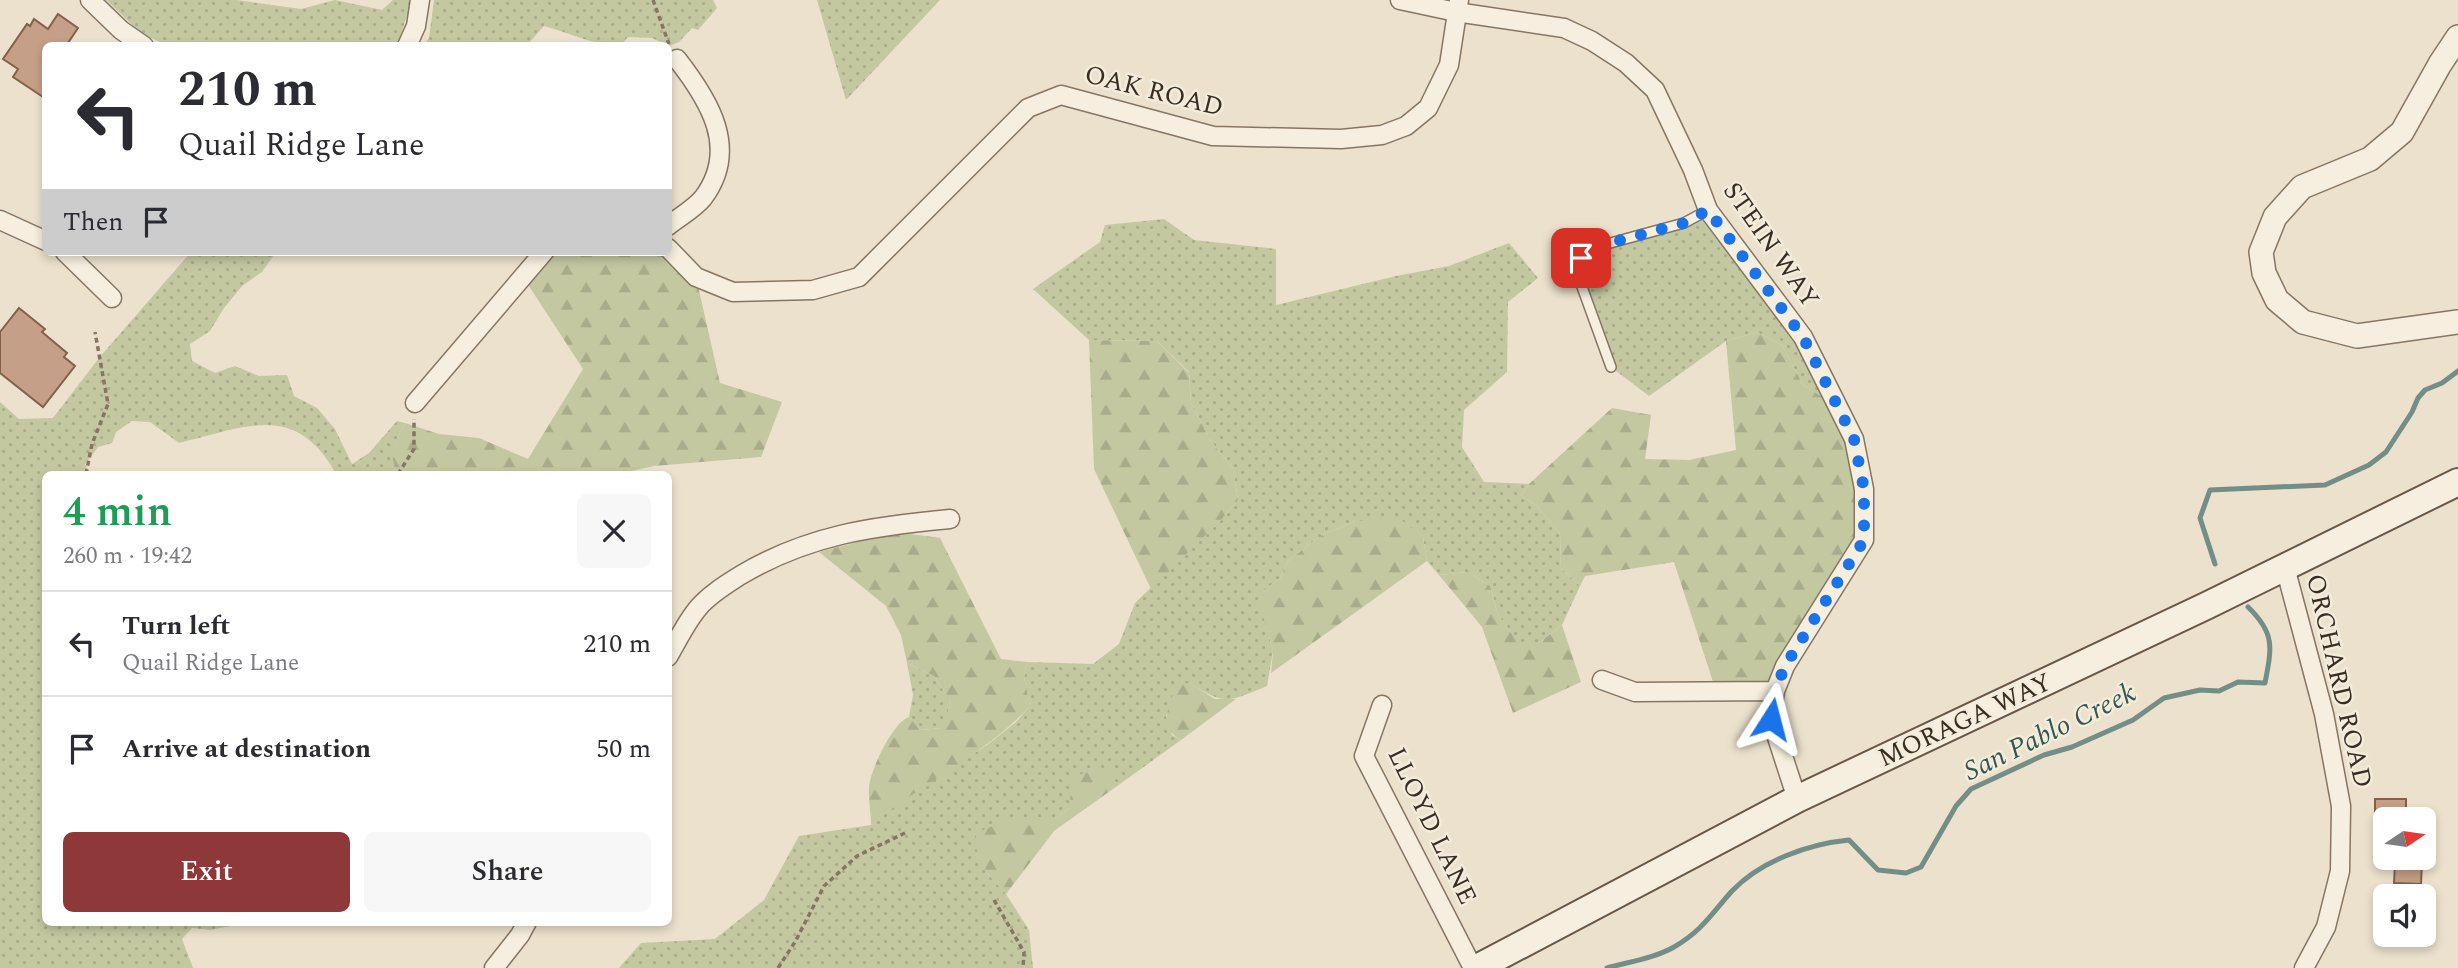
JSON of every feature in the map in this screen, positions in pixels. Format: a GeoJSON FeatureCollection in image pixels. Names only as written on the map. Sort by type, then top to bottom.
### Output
{"type":"FeatureCollection","features":[{"type":"Feature","properties":{"kind":"main road","name":"MORAGA WAY"},"geometry":{"type":"LineString","coordinates":[[1475,968],[1797,799],[2458,482]]}},
{"type":"Feature","properties":{"kind":"street"},"geometry":{"type":"LineString","coordinates":[[90,0],[121,30],[138,42]]}},
{"type":"Feature","properties":{"kind":"street"},"geometry":{"type":"LineString","coordinates":[[409,42],[416,26],[420,0]]}},
{"type":"Feature","properties":{"kind":"street","name":"STEIN WAY"},"geometry":{"type":"LineString","coordinates":[[1400,0],[1457,6],[1564,28],[1626,62],[1656,90],[1708,210],[1803,337],[1854,439],[1864,489],[1864,540],[1785,666],[1775,691],[1771,719],[1797,799]]}},
{"type":"Feature","properties":{"kind":"street","name":"OAK ROAD"},"geometry":{"type":"LineString","coordinates":[[672,252],[696,278],[733,292],[813,290],[859,277],[1028,108],[1061,95],[1213,136],[1340,139],[1382,135],[1406,125],[1428,108],[1449,65],[1457,6]]}},
{"type":"Feature","properties":{"kind":"street"},"geometry":{"type":"LineString","coordinates":[[2458,37],[2402,132],[2370,159],[2302,187],[2275,217],[2261,252],[2264,273],[2277,300],[2303,322],[2357,336],[2458,322]]}},
{"type":"Feature","properties":{"kind":"street"},"geometry":{"type":"LineString","coordinates":[[672,223],[702,199],[720,166],[716,121],[700,89],[677,59]]}},
{"type":"Feature","properties":{"kind":"street"},"geometry":{"type":"LineString","coordinates":[[0,220],[42,239]]}},
{"type":"Feature","properties":{"kind":"street"},"geometry":{"type":"LineString","coordinates":[[69,256],[112,298]]}},
{"type":"Feature","properties":{"kind":"street"},"geometry":{"type":"LineString","coordinates":[[415,403],[541,256]]}},
{"type":"Feature","properties":{"kind":"street"},"geometry":{"type":"LineString","coordinates":[[672,650],[699,606],[725,585],[769,559],[818,540],[873,527],[950,519]]}},
{"type":"Feature","properties":{"kind":"street","name":"ORCHARD ROAD"},"geometry":{"type":"LineString","coordinates":[[2285,567],[2324,714],[2341,806],[2340,871],[2326,927],[2304,968]]}},
{"type":"Feature","properties":{"kind":"street"},"geometry":{"type":"LineString","coordinates":[[1602,680],[1635,692],[1775,691]]}},
{"type":"Feature","properties":{"kind":"street","name":"LLOYD LANE"},"geometry":{"type":"LineString","coordinates":[[1382,705],[1364,756],[1475,968]]}},
{"type":"Feature","properties":{"kind":"street"},"geometry":{"type":"LineString","coordinates":[[494,968],[525,926]]}},
{"type":"Feature","properties":{"kind":"lane"},"geometry":{"type":"LineString","coordinates":[[1611,367],[1577,273],[1581,258],[1603,245],[1684,223],[1708,210]]}},
{"type":"Feature","properties":{"kind":"path"},"geometry":{"type":"LineString","coordinates":[[653,0],[668,42]]}},
{"type":"Feature","properties":{"kind":"path"},"geometry":{"type":"LineString","coordinates":[[672,51],[677,59]]}},
{"type":"Feature","properties":{"kind":"path"},"geometry":{"type":"LineString","coordinates":[[87,471],[92,444],[108,404],[94,332]]}},
{"type":"Feature","properties":{"kind":"path"},"geometry":{"type":"LineString","coordinates":[[400,471],[414,449],[415,403]]}},
{"type":"Feature","properties":{"kind":"path"},"geometry":{"type":"LineString","coordinates":[[778,968],[795,942],[824,886],[857,856],[905,833]]}},
{"type":"Feature","properties":{"kind":"path"},"geometry":{"type":"LineString","coordinates":[[994,900],[1024,952],[1023,968]]}},
{"type":"Feature","properties":{"kind":"green space"},"geometry":{"type":"Polygon","coordinates":[[[106,0],[237,0],[301,9],[335,0],[382,10],[393,0],[412,0],[398,42],[160,42],[141,33],[106,0]]]}},
{"type":"Feature","properties":{"kind":"green space"},"geometry":{"type":"Polygon","coordinates":[[[434,0],[713,0],[717,8],[698,30],[692,28],[679,42],[672,45],[672,42],[660,42],[652,38],[628,37],[624,42],[596,42],[544,26],[530,42],[426,42],[434,0]]]}},
{"type":"Feature","properties":{"kind":"green space"},"geometry":{"type":"Polygon","coordinates":[[[817,0],[940,0],[846,100],[817,0]]]}},
{"type":"Feature","properties":{"kind":"green space"},"geometry":{"type":"Polygon","coordinates":[[[1708,210],[1732,239],[1837,406],[1803,385],[1782,345],[1757,332],[1726,341],[1649,396],[1611,367],[1577,273],[1581,258],[1603,245],[1684,223],[1708,210]]]}},
{"type":"Feature","properties":{"kind":"green space"},"geometry":{"type":"Polygon","coordinates":[[[1164,219],[1194,240],[1276,249],[1276,305],[1449,266],[1509,243],[1538,278],[1508,302],[1507,372],[1464,410],[1462,447],[1484,482],[1529,484],[1521,495],[1538,507],[1560,534],[1561,568],[1580,586],[1562,625],[1539,643],[1520,643],[1498,615],[1490,586],[1468,572],[1439,575],[1427,561],[1423,537],[1355,521],[1322,535],[1288,561],[1280,579],[1258,594],[1273,651],[1267,686],[1244,696],[1227,699],[1211,695],[1189,683],[1166,716],[1172,735],[1181,740],[1120,784],[1114,782],[1069,808],[987,873],[1006,894],[1029,930],[1033,968],[619,968],[641,943],[715,939],[764,900],[799,836],[871,825],[902,799],[987,745],[1016,722],[1030,706],[1024,677],[1027,662],[1093,664],[1119,644],[1135,603],[1222,519],[1238,500],[1233,469],[1210,440],[1191,403],[1189,372],[1157,341],[1089,340],[1033,289],[1100,242],[1105,225],[1164,219]]]}},
{"type":"Feature","properties":{"kind":"green space"},"geometry":{"type":"Polygon","coordinates":[[[188,256],[273,256],[262,272],[242,286],[210,331],[190,344],[192,361],[215,373],[235,366],[259,376],[287,375],[294,396],[317,408],[335,429],[352,464],[369,453],[397,421],[405,423],[393,454],[397,471],[334,471],[320,451],[304,436],[286,428],[267,425],[247,427],[179,443],[150,422],[132,421],[116,432],[112,443],[98,447],[85,464],[88,471],[42,471],[42,926],[230,926],[210,930],[192,928],[182,939],[193,968],[0,968],[0,402],[19,419],[53,418],[99,358],[188,256]]]}},
{"type":"Feature","properties":{"kind":"green space"},"geometry":{"type":"Polygon","coordinates":[[[541,256],[672,256],[696,277],[720,383],[782,402],[761,457],[654,466],[632,471],[397,471],[393,460],[395,442],[405,423],[439,434],[479,438],[528,459],[583,369],[523,277],[541,256]]]}},
{"type":"Feature","properties":{"kind":"green space"},"geometry":{"type":"Polygon","coordinates":[[[1757,332],[1782,345],[1803,385],[1837,406],[1854,439],[1864,540],[1775,691],[1716,691],[1674,562],[1585,576],[1580,586],[1561,568],[1560,534],[1538,507],[1521,495],[1529,484],[1612,408],[1651,415],[1645,459],[1689,460],[1736,450],[1726,341],[1757,332]]]}},
{"type":"Feature","properties":{"kind":"green space"},"geometry":{"type":"Polygon","coordinates":[[[1089,340],[1157,341],[1189,373],[1191,403],[1210,440],[1233,469],[1238,500],[1151,589],[1094,469],[1089,340]]]}},
{"type":"Feature","properties":{"kind":"green space"},"geometry":{"type":"Polygon","coordinates":[[[1400,519],[1423,537],[1427,561],[1271,673],[1273,651],[1257,594],[1280,579],[1288,561],[1322,535],[1355,521],[1400,519]]]}},
{"type":"Feature","properties":{"kind":"green space"},"geometry":{"type":"Polygon","coordinates":[[[896,532],[940,538],[1001,659],[1027,662],[1024,677],[1030,706],[974,754],[871,825],[871,778],[878,758],[896,727],[909,717],[920,730],[942,728],[951,702],[934,676],[907,663],[901,635],[886,606],[819,552],[896,532]]]}},
{"type":"Feature","properties":{"kind":"green space"},"geometry":{"type":"Polygon","coordinates":[[[1468,572],[1490,586],[1498,615],[1520,642],[1539,643],[1562,625],[1581,682],[1513,713],[1482,627],[1439,575],[1468,572]]]}},
{"type":"Feature","properties":{"kind":"green space"},"geometry":{"type":"Polygon","coordinates":[[[907,663],[934,676],[951,702],[943,728],[920,730],[909,717],[913,695],[907,663]]]}},
{"type":"Feature","properties":{"kind":"green space"},"geometry":{"type":"Polygon","coordinates":[[[1189,683],[1215,699],[1236,699],[1181,740],[1169,729],[1167,715],[1176,684],[1189,683]]]}},
{"type":"Feature","properties":{"kind":"green space"},"geometry":{"type":"Polygon","coordinates":[[[1100,767],[1110,770],[1114,782],[1120,784],[1054,831],[1006,894],[983,867],[977,853],[976,833],[1007,820],[1055,819],[1069,808],[1073,777],[1100,767]]]}},
{"type":"Feature","properties":{"kind":"building"},"geometry":{"type":"Polygon","coordinates":[[[58,14],[78,28],[69,42],[42,42],[42,96],[13,77],[18,69],[3,59],[27,24],[30,26],[34,19],[48,29],[58,14]]]}},
{"type":"Feature","properties":{"kind":"building"},"geometry":{"type":"Polygon","coordinates":[[[19,308],[45,329],[42,332],[67,353],[64,357],[75,366],[43,407],[0,373],[0,332],[19,308]]]}},
{"type":"Feature","properties":{"kind":"building"},"geometry":{"type":"Polygon","coordinates":[[[2375,799],[2406,799],[2406,807],[2375,807],[2375,799]]]}},
{"type":"Feature","properties":{"kind":"building"},"geometry":{"type":"Polygon","coordinates":[[[2395,870],[2422,870],[2421,884],[2394,883],[2395,870]]]}},
{"type":"Feature","properties":{"kind":"waterway","name":"San Pablo Creek"},"geometry":{"type":"LineString","coordinates":[[2215,564],[2200,518],[2210,490],[2325,485],[2369,465],[2386,452],[2425,390],[2442,383],[2458,371]]}},
{"type":"Feature","properties":{"kind":"waterway","name":"San Pablo Creek"},"geometry":{"type":"LineString","coordinates":[[1607,968],[1650,957],[1674,947],[1700,928],[1744,880],[1771,863],[1817,845],[1849,840],[1878,870],[1906,873],[1921,867],[1956,806],[1971,789],[2044,755],[2072,747],[2133,720],[2164,698],[2200,690],[2219,691],[2238,682],[2265,683],[2269,641],[2263,625],[2248,607]]}},
{"type":"Feature","properties":{"kind":"route"},"geometry":{"type":"LineString","coordinates":[[1581,258],[1603,245],[1684,223],[1708,210],[1803,337],[1854,439],[1864,489],[1864,540],[1785,666],[1775,691],[1771,719]]}}]}
